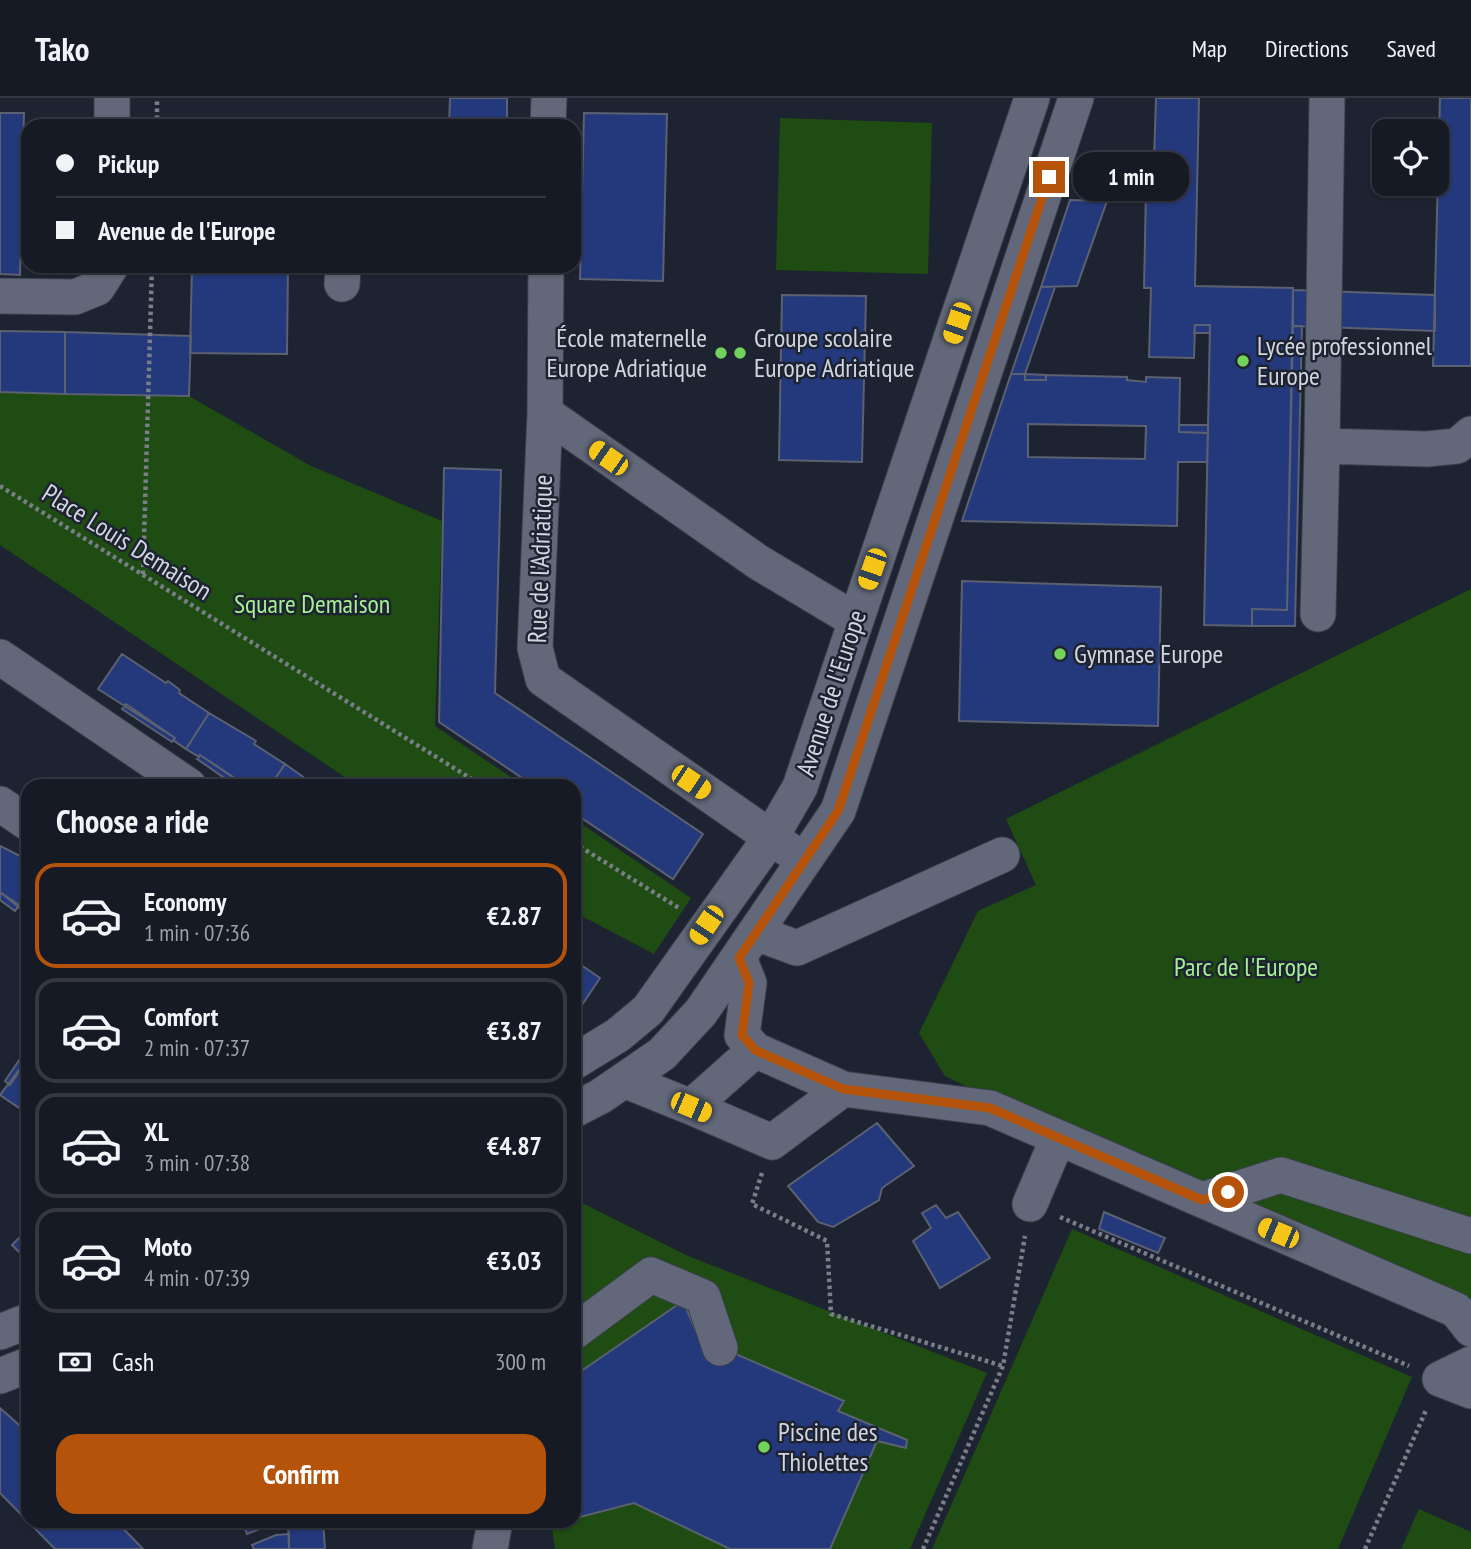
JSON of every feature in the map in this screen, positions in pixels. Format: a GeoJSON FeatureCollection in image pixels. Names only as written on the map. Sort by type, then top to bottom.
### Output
{"type":"FeatureCollection","features":[{"type":"Feature","properties":{"kind":"street"},"geometry":{"type":"LineString","coordinates":[[112,98],[112,119]]}},
{"type":"Feature","properties":{"kind":"street"},"geometry":{"type":"LineString","coordinates":[[548,119],[549,98]]}},
{"type":"Feature","properties":{"kind":"street","name":"Avenue de l'Europe"},"geometry":{"type":"LineString","coordinates":[[581,1058],[618,1035],[648,1010],[771,837],[800,787],[1032,98]]}},
{"type":"Feature","properties":{"kind":"street","name":"Avenue de l'Europe"},"geometry":{"type":"LineString","coordinates":[[600,1096],[662,1054],[719,989],[838,811],[1076,98]]}},
{"type":"Feature","properties":{"kind":"street"},"geometry":{"type":"LineString","coordinates":[[1318,614],[1326,98]]}},
{"type":"Feature","properties":{"kind":"street"},"geometry":{"type":"LineString","coordinates":[[0,296],[75,297],[97,288],[107,273]]}},
{"type":"Feature","properties":{"kind":"street","name":"Rue de l'Adriatique"},"geometry":{"type":"LineString","coordinates":[[546,273],[545,413],[535,648],[542,679],[806,861]]}},
{"type":"Feature","properties":{"kind":"street"},"geometry":{"type":"LineString","coordinates":[[545,413],[758,562],[855,620]]}},
{"type":"Feature","properties":{"kind":"street"},"geometry":{"type":"LineString","coordinates":[[1322,446],[1427,449],[1457,446],[1471,434]]}},
{"type":"Feature","properties":{"kind":"street"},"geometry":{"type":"LineString","coordinates":[[0,657],[178,779]]}},
{"type":"Feature","properties":{"kind":"street"},"geometry":{"type":"LineString","coordinates":[[0,804],[21,818]]}},
{"type":"Feature","properties":{"kind":"street"},"geometry":{"type":"LineString","coordinates":[[1002,855],[797,948],[748,945],[749,983],[742,1035],[755,1050],[843,1089],[990,1108],[1456,1310],[1471,1329]]}},
{"type":"Feature","properties":{"kind":"street"},"geometry":{"type":"LineString","coordinates":[[691,1107],[755,1050]]}},
{"type":"Feature","properties":{"kind":"street"},"geometry":{"type":"LineString","coordinates":[[581,1071],[600,1096],[691,1107],[772,1142],[843,1089]]}},
{"type":"Feature","properties":{"kind":"street"},"geometry":{"type":"LineString","coordinates":[[1030,1204],[1058,1138]]}},
{"type":"Feature","properties":{"kind":"street"},"geometry":{"type":"LineString","coordinates":[[1202,1200],[1281,1175],[1471,1236]]}},
{"type":"Feature","properties":{"kind":"street"},"geometry":{"type":"LineString","coordinates":[[581,1327],[651,1275],[704,1297],[720,1348]]}},
{"type":"Feature","properties":{"kind":"street"},"geometry":{"type":"LineString","coordinates":[[0,1332],[21,1324]]}},
{"type":"Feature","properties":{"kind":"street"},"geometry":{"type":"LineString","coordinates":[[1455,1385],[1471,1364]]}},
{"type":"Feature","properties":{"kind":"street"},"geometry":{"type":"LineString","coordinates":[[0,1377],[21,1368]]}},
{"type":"Feature","properties":{"kind":"street"},"geometry":{"type":"LineString","coordinates":[[490,1549],[494,1528]]}},
{"type":"Feature","properties":{"kind":"path"},"geometry":{"type":"LineString","coordinates":[[156,119],[157,98]]}},
{"type":"Feature","properties":{"kind":"path"},"geometry":{"type":"LineString","coordinates":[[143,574],[152,273]]}},
{"type":"Feature","properties":{"kind":"path","name":"Place Louis Demaison"},"geometry":{"type":"LineString","coordinates":[[0,486],[472,779]]}},
{"type":"Feature","properties":{"kind":"path"},"geometry":{"type":"LineString","coordinates":[[581,847],[706,925]]}},
{"type":"Feature","properties":{"kind":"path"},"geometry":{"type":"LineString","coordinates":[[772,1142],[752,1204],[827,1241],[831,1314],[1003,1366]]}},
{"type":"Feature","properties":{"kind":"path"},"geometry":{"type":"LineString","coordinates":[[923,1549],[1003,1366],[1030,1204],[1455,1385],[1365,1549]]}},
{"type":"Feature","properties":{"kind":"green space"},"geometry":{"type":"Polygon","coordinates":[[[780,118],[932,123],[928,274],[776,270],[780,118]]]}},
{"type":"Feature","properties":{"kind":"green space","name":"Square Demaison"},"geometry":{"type":"Polygon","coordinates":[[[0,392],[189,396],[311,466],[442,521],[435,726],[514,779],[348,779],[0,545],[0,392]]]}},
{"type":"Feature","properties":{"kind":"green space","name":"Parc de l'Europe"},"geometry":{"type":"Polygon","coordinates":[[[1471,589],[1471,1310],[1010,1108],[945,1076],[919,1033],[978,911],[1036,885],[1006,819],[1471,589]]]}},
{"type":"Feature","properties":{"kind":"green space"},"geometry":{"type":"Polygon","coordinates":[[[581,824],[691,898],[654,954],[581,916],[581,824]]]}},
{"type":"Feature","properties":{"kind":"green space","name":"Piscine des Thiolettes"},"geometry":{"type":"Polygon","coordinates":[[[581,1202],[688,1256],[987,1373],[910,1549],[555,1549],[552,1528],[581,1528],[581,1202]]]}},
{"type":"Feature","properties":{"kind":"green space"},"geometry":{"type":"Polygon","coordinates":[[[1072,1229],[1412,1377],[1338,1549],[932,1549],[1072,1229]]]}},
{"type":"Feature","properties":{"kind":"green space"},"geometry":{"type":"Polygon","coordinates":[[[1419,1509],[1471,1532],[1471,1549],[1401,1549],[1419,1509]]]}},
{"type":"Feature","properties":{"kind":"building"},"geometry":{"type":"Polygon","coordinates":[[[450,98],[507,98],[507,119],[449,119],[450,98]]]}},
{"type":"Feature","properties":{"kind":"building"},"geometry":{"type":"Polygon","coordinates":[[[1156,98],[1199,98],[1195,286],[1293,288],[1287,610],[1252,609],[1252,626],[1204,625],[1210,325],[1195,325],[1194,358],[1149,357],[1151,288],[1144,288],[1146,190],[1153,190],[1156,98]]]}},
{"type":"Feature","properties":{"kind":"building"},"geometry":{"type":"Polygon","coordinates":[[[1440,98],[1471,98],[1471,366],[1433,366],[1437,196],[1449,196],[1449,119],[1439,119],[1440,98]]]}},
{"type":"Feature","properties":{"kind":"building"},"geometry":{"type":"Polygon","coordinates":[[[0,113],[24,113],[24,119],[21,119],[20,275],[0,274],[0,113]]]}},
{"type":"Feature","properties":{"kind":"building"},"geometry":{"type":"Polygon","coordinates":[[[584,113],[667,114],[663,281],[580,279],[584,113]]]}},
{"type":"Feature","properties":{"kind":"building"},"geometry":{"type":"Polygon","coordinates":[[[1070,200],[1107,201],[1077,286],[1041,287],[1070,200]]]}},
{"type":"Feature","properties":{"kind":"building"},"geometry":{"type":"Polygon","coordinates":[[[192,273],[288,273],[287,354],[190,353],[192,273]]]}},
{"type":"Feature","properties":{"kind":"building"},"geometry":{"type":"Polygon","coordinates":[[[1041,287],[1055,287],[1025,374],[1011,374],[1041,287]]]}},
{"type":"Feature","properties":{"kind":"building"},"geometry":{"type":"Polygon","coordinates":[[[1293,290],[1435,295],[1435,331],[1293,326],[1293,290]]]}},
{"type":"Feature","properties":{"kind":"building"},"geometry":{"type":"Polygon","coordinates":[[[782,295],[866,296],[862,462],[779,460],[782,295]]]}},
{"type":"Feature","properties":{"kind":"building"},"geometry":{"type":"Polygon","coordinates":[[[1195,325],[1210,325],[1210,333],[1194,333],[1195,325]]]}},
{"type":"Feature","properties":{"kind":"building"},"geometry":{"type":"Polygon","coordinates":[[[1293,326],[1302,326],[1295,626],[1252,626],[1252,609],[1287,610],[1293,326]]]}},
{"type":"Feature","properties":{"kind":"building"},"geometry":{"type":"Polygon","coordinates":[[[0,331],[65,332],[65,394],[0,392],[0,331]]]}},
{"type":"Feature","properties":{"kind":"building"},"geometry":{"type":"Polygon","coordinates":[[[65,332],[191,336],[189,396],[65,394],[65,332]]]}},
{"type":"Feature","properties":{"kind":"building"},"geometry":{"type":"Polygon","coordinates":[[[1011,374],[1025,374],[1025,380],[1046,380],[1046,375],[1127,377],[1127,380],[1146,382],[1146,377],[1180,378],[1179,432],[1208,433],[1207,462],[1178,462],[1177,526],[962,521],[1011,374]],[[1028,424],[1028,457],[1145,459],[1146,426],[1028,424]]]}},
{"type":"Feature","properties":{"kind":"building"},"geometry":{"type":"Polygon","coordinates":[[[1025,374],[1046,375],[1046,380],[1025,380],[1025,374]]]}},
{"type":"Feature","properties":{"kind":"building"},"geometry":{"type":"Polygon","coordinates":[[[1179,425],[1208,425],[1208,433],[1179,432],[1179,425]]]}},
{"type":"Feature","properties":{"kind":"building"},"geometry":{"type":"Polygon","coordinates":[[[444,468],[501,470],[495,693],[703,834],[673,879],[581,818],[581,779],[524,779],[439,722],[444,468]]]}},
{"type":"Feature","properties":{"kind":"building","name":"Gymnase Europe"},"geometry":{"type":"Polygon","coordinates":[[[962,581],[1161,587],[1158,726],[959,721],[962,581]]]}},
{"type":"Feature","properties":{"kind":"building"},"geometry":{"type":"Polygon","coordinates":[[[122,654],[166,683],[168,681],[180,690],[179,693],[209,713],[186,749],[173,740],[175,738],[98,689],[122,654]]]}},
{"type":"Feature","properties":{"kind":"building"},"geometry":{"type":"Polygon","coordinates":[[[126,704],[175,738],[172,742],[122,709],[126,704]]]}},
{"type":"Feature","properties":{"kind":"building"},"geometry":{"type":"Polygon","coordinates":[[[209,713],[256,741],[254,744],[285,764],[275,779],[236,779],[200,755],[199,757],[186,749],[209,713]]]}},
{"type":"Feature","properties":{"kind":"building"},"geometry":{"type":"Polygon","coordinates":[[[200,755],[236,779],[226,779],[197,759],[200,755]]]}},
{"type":"Feature","properties":{"kind":"building"},"geometry":{"type":"Polygon","coordinates":[[[285,764],[306,779],[275,779],[285,764]]]}},
{"type":"Feature","properties":{"kind":"building"},"geometry":{"type":"Polygon","coordinates":[[[0,846],[21,856],[21,909],[0,892],[0,846]]]}},
{"type":"Feature","properties":{"kind":"building"},"geometry":{"type":"Polygon","coordinates":[[[0,892],[19,905],[15,911],[0,900],[0,892]]]}},
{"type":"Feature","properties":{"kind":"building"},"geometry":{"type":"Polygon","coordinates":[[[581,965],[600,978],[581,1006],[581,965]]]}},
{"type":"Feature","properties":{"kind":"building"},"geometry":{"type":"Polygon","coordinates":[[[21,1057],[21,1068],[10,1085],[5,1081],[21,1057]]]}},
{"type":"Feature","properties":{"kind":"building"},"geometry":{"type":"Polygon","coordinates":[[[21,1067],[21,1109],[0,1095],[21,1067]]]}},
{"type":"Feature","properties":{"kind":"building"},"geometry":{"type":"Polygon","coordinates":[[[877,1123],[914,1166],[882,1188],[879,1200],[833,1227],[818,1222],[788,1186],[877,1123]]]}},
{"type":"Feature","properties":{"kind":"building"},"geometry":{"type":"Polygon","coordinates":[[[936,1205],[946,1218],[958,1212],[990,1258],[940,1288],[913,1241],[931,1228],[922,1213],[936,1205]]]}},
{"type":"Feature","properties":{"kind":"building"},"geometry":{"type":"Polygon","coordinates":[[[1104,1212],[1165,1238],[1158,1253],[1099,1229],[1104,1212]]]}},
{"type":"Feature","properties":{"kind":"building"},"geometry":{"type":"Polygon","coordinates":[[[21,1236],[21,1254],[12,1245],[21,1236]]]}},
{"type":"Feature","properties":{"kind":"building"},"geometry":{"type":"Polygon","coordinates":[[[683,1301],[699,1338],[844,1401],[838,1411],[907,1440],[906,1448],[877,1441],[830,1549],[730,1549],[634,1503],[581,1517],[581,1371],[683,1301]]]}},
{"type":"Feature","properties":{"kind":"building"},"geometry":{"type":"Polygon","coordinates":[[[0,1408],[21,1427],[21,1514],[0,1493],[0,1408]]]}},
{"type":"Feature","properties":{"kind":"building"},"geometry":{"type":"Polygon","coordinates":[[[34,1528],[123,1528],[143,1549],[55,1549],[34,1528]]]}},
{"type":"Feature","properties":{"kind":"building"},"geometry":{"type":"Polygon","coordinates":[[[245,1528],[262,1528],[247,1534],[245,1528]]]}},
{"type":"Feature","properties":{"kind":"building"},"geometry":{"type":"Polygon","coordinates":[[[288,1528],[324,1528],[325,1549],[289,1549],[288,1528]]]}},
{"type":"Feature","properties":{"kind":"building"},"geometry":{"type":"Polygon","coordinates":[[[289,1534],[289,1549],[254,1549],[252,1545],[276,1535],[289,1534]]]}},
{"type":"Feature","properties":{"kind":"place","name":"École maternelle Europe Adriatique"},"geometry":{"type":"Point","coordinates":[721,353]}},
{"type":"Feature","properties":{"kind":"place","name":"Groupe scolaire Europe Adriatique"},"geometry":{"type":"Point","coordinates":[740,353]}},
{"type":"Feature","properties":{"kind":"place","name":"Lycée professionnel Europe"},"geometry":{"type":"Point","coordinates":[1243,361]}},
{"type":"Feature","properties":{"kind":"place","name":"Gymnase Europe"},"geometry":{"type":"Point","coordinates":[1060,654]}},
{"type":"Feature","properties":{"kind":"place","name":"Piscine des Thiolettes"},"geometry":{"type":"Point","coordinates":[764,1447]}},
{"type":"Feature","properties":{"kind":"route"},"geometry":{"type":"LineString","coordinates":[[1049,177],[838,811],[739,958],[749,983],[742,1035],[755,1050],[843,1089],[990,1108],[1202,1200],[1228,1192]]}}]}
